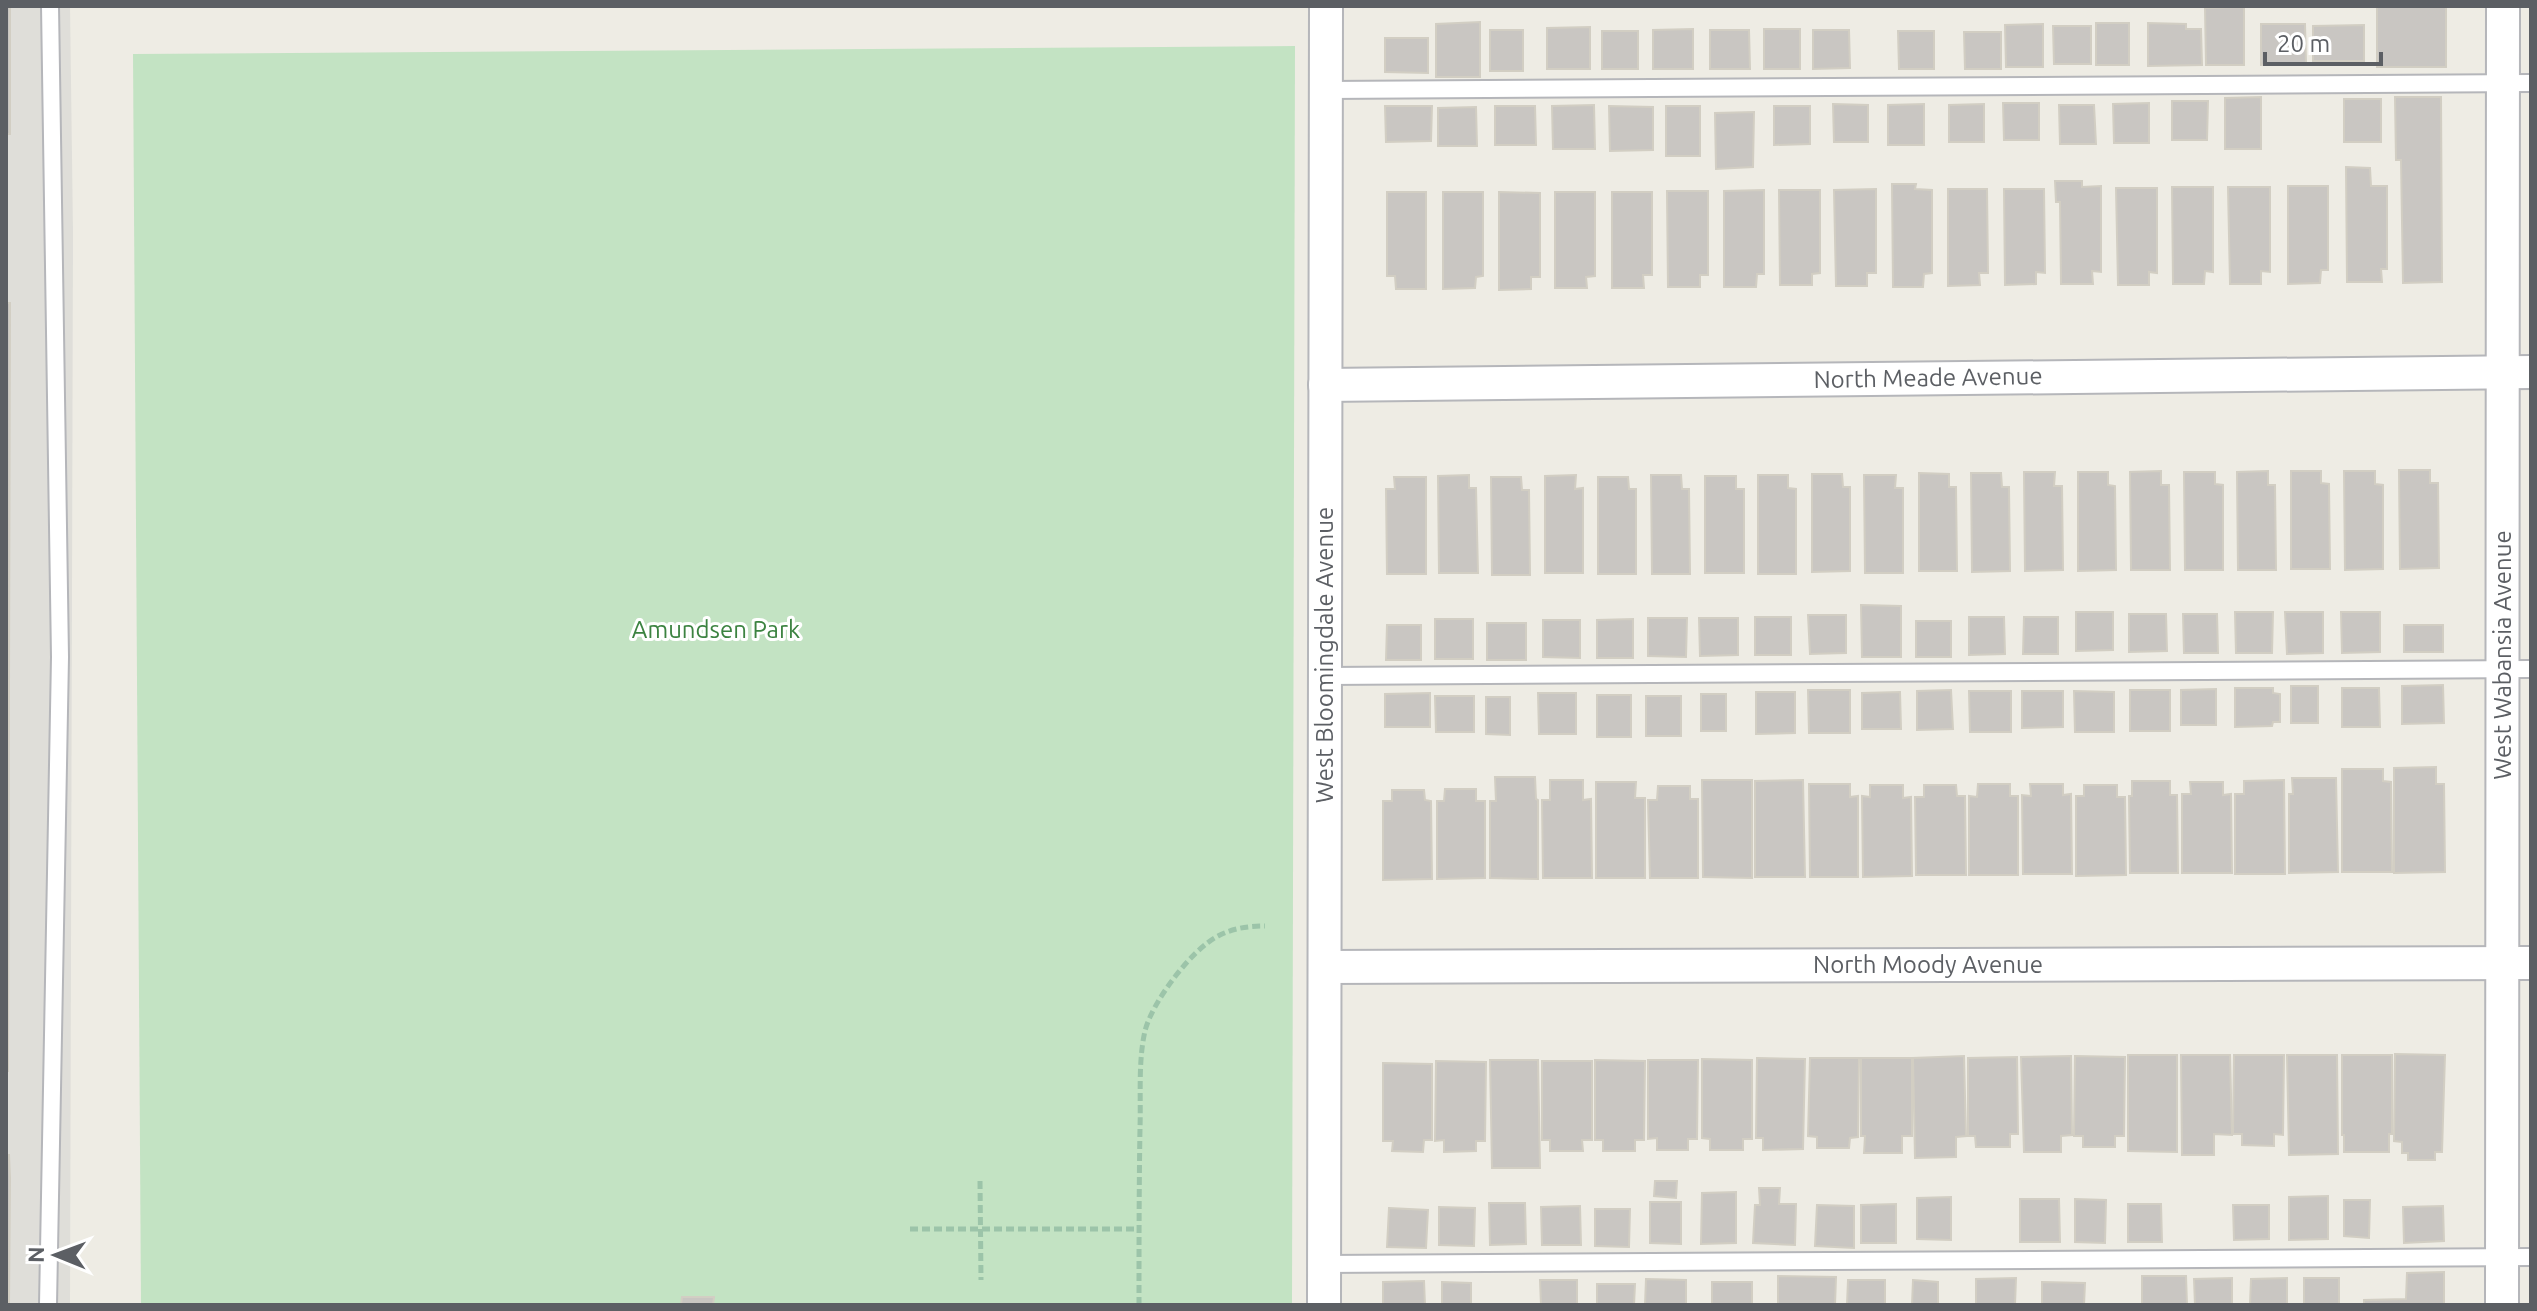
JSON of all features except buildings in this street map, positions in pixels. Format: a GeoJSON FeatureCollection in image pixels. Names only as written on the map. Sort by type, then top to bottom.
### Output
{"type":"FeatureCollection","features":[{"type":"Feature","properties":{"kind":"street","name":"West Bloomingdale Avenue"},"geometry":{"type":"LineString","coordinates":[[1324,1305],[1326,6]]}},
{"type":"Feature","properties":{"kind":"street","name":"West Wabansia Avenue"},"geometry":{"type":"LineString","coordinates":[[2502,1305],[2517,1257],[2517,83],[2503,6]]}},
{"type":"Feature","properties":{"kind":"street","name":"North Meade Avenue"},"geometry":{"type":"LineString","coordinates":[[1325,385],[2517,372]]}},
{"type":"Feature","properties":{"kind":"street","name":"North Moody Avenue"},"geometry":{"type":"LineString","coordinates":[[1325,967],[2517,963]]}},
{"type":"Feature","properties":{"kind":"lane"},"geometry":{"type":"LineString","coordinates":[[48,1305],[60,657],[50,6]]}},
{"type":"Feature","properties":{"kind":"lane"},"geometry":{"type":"LineString","coordinates":[[1326,90],[2517,83]]}},
{"type":"Feature","properties":{"kind":"lane"},"geometry":{"type":"LineString","coordinates":[[1326,676],[2517,669]]}},
{"type":"Feature","properties":{"kind":"lane"},"geometry":{"type":"LineString","coordinates":[[1324,1264],[2517,1257]]}},
{"type":"Feature","properties":{"kind":"path"},"geometry":{"type":"LineString","coordinates":[[1139,1305],[1141,1083],[1145,1030],[1161,996],[1192,958],[1217,936],[1235,929],[1265,926]]}},
{"type":"Feature","properties":{"kind":"path"},"geometry":{"type":"LineString","coordinates":[[980,1181],[981,1280]]}},
{"type":"Feature","properties":{"kind":"path"},"geometry":{"type":"LineString","coordinates":[[910,1229],[1138,1229]]}},
{"type":"Feature","properties":{"kind":"shaded area"},"geometry":{"type":"Polygon","coordinates":[[[6,6],[70,6],[73,233],[70,1305],[6,1305],[6,6]]]}},
{"type":"Feature","properties":{"kind":"green space","name":"Amundsen Park"},"geometry":{"type":"Polygon","coordinates":[[[1295,46],[1292,1305],[141,1305],[133,54],[1295,46]]]}}]}
